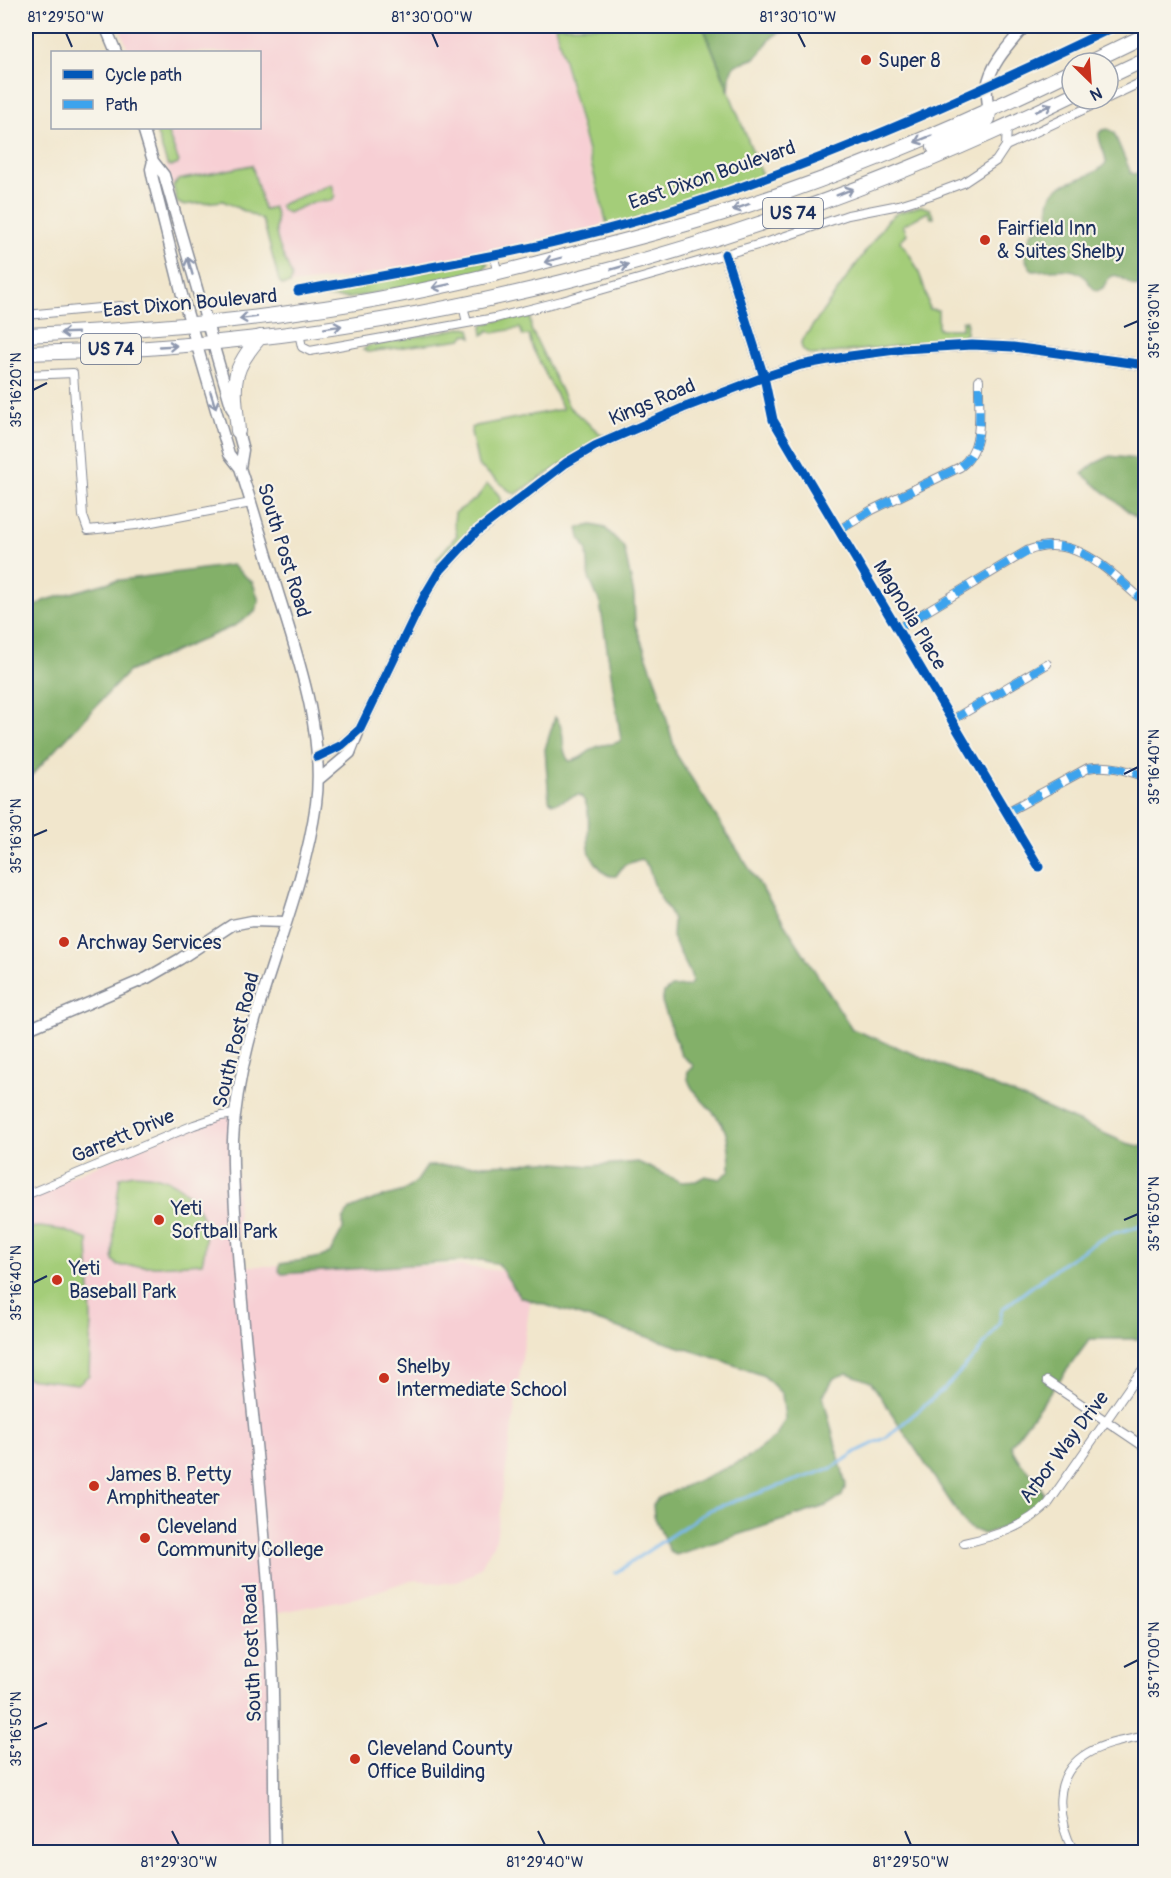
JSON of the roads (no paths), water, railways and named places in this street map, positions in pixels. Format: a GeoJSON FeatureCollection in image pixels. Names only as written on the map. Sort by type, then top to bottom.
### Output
{"type":"FeatureCollection","features":[{"type":"Feature","properties":{"kind":"highway"},"geometry":{"type":"LineString","coordinates":[[1113,51],[1146,35]]}},
{"type":"Feature","properties":{"kind":"highway"},"geometry":{"type":"LineString","coordinates":[[1120,55],[1146,40]]}},
{"type":"Feature","properties":{"kind":"highway"},"geometry":{"type":"LineString","coordinates":[[1120,71],[1146,59]]}},
{"type":"Feature","properties":{"kind":"highway","name":"East Dixon Boulevard"},"geometry":{"type":"LineString","coordinates":[[26,335],[100,332],[301,312],[498,274],[726,212],[850,168],[989,112],[1060,77]]}},
{"type":"Feature","properties":{"kind":"highway"},"geometry":{"type":"LineString","coordinates":[[1007,127],[1007,115],[1014,109],[1060,86]]}},
{"type":"Feature","properties":{"kind":"highway","name":"East Dixon Boulevard"},"geometry":{"type":"LineString","coordinates":[[26,352],[196,344],[299,333],[463,304],[579,279],[802,210],[1007,127],[1060,101]]}},
{"type":"Feature","properties":{"kind":"highway"},"geometry":{"type":"LineString","coordinates":[[884,177],[897,164],[981,125],[988,119],[989,112]]}},
{"type":"Feature","properties":{"kind":"highway"},"geometry":{"type":"LineString","coordinates":[[238,431],[235,376],[243,358],[260,337]]}},
{"type":"Feature","properties":{"kind":"main road"},"geometry":{"type":"LineString","coordinates":[[105,26],[116,51]]}},
{"type":"Feature","properties":{"kind":"main road"},"geometry":{"type":"LineString","coordinates":[[989,112],[987,87],[996,64],[1025,26]]}},
{"type":"Feature","properties":{"kind":"main road","name":"South Post Road"},"geometry":{"type":"LineString","coordinates":[[143,129],[153,161],[164,175],[238,431],[243,450],[240,468]]}},
{"type":"Feature","properties":{"kind":"main road","name":"South Post Road"},"geometry":{"type":"LineString","coordinates":[[153,161],[151,169],[153,179],[190,323],[229,454],[240,468],[303,679],[317,757],[318,780],[309,841],[251,1038],[235,1114],[233,1140],[235,1215],[272,1635],[275,1852]]}},
{"type":"Feature","properties":{"kind":"main road"},"geometry":{"type":"LineString","coordinates":[[725,254],[764,377]]}},
{"type":"Feature","properties":{"kind":"main road","name":"Kings Road"},"geometry":{"type":"LineString","coordinates":[[317,757],[342,745],[360,729],[438,573],[476,532],[566,463],[595,446],[764,377],[832,358],[903,349],[972,345],[1013,347],[1146,365]]}},
{"type":"Feature","properties":{"kind":"main road"},"geometry":{"type":"LineString","coordinates":[[318,780],[350,753],[360,729]]}},
{"type":"Feature","properties":{"kind":"main road"},"geometry":{"type":"LineString","coordinates":[[26,1030],[147,978],[232,925],[263,921],[285,922]]}},
{"type":"Feature","properties":{"kind":"street","name":"East Dixon Boulevard"},"geometry":{"type":"LineString","coordinates":[[298,291],[493,254],[612,227],[705,199],[844,148],[987,87],[1116,26]]}},
{"type":"Feature","properties":{"kind":"street"},"geometry":{"type":"LineString","coordinates":[[1120,93],[1146,80]]}},
{"type":"Feature","properties":{"kind":"street"},"geometry":{"type":"LineString","coordinates":[[1006,146],[1081,111]]}},
{"type":"Feature","properties":{"kind":"street"},"geometry":{"type":"LineString","coordinates":[[299,333],[302,347],[308,351],[467,323],[562,301],[771,241],[848,215],[899,205],[963,183],[985,170],[1000,156],[1006,146],[1007,127]]}},
{"type":"Feature","properties":{"kind":"street"},"geometry":{"type":"LineString","coordinates":[[493,254],[498,274]]}},
{"type":"Feature","properties":{"kind":"street"},"geometry":{"type":"LineString","coordinates":[[463,304],[467,323]]}},
{"type":"Feature","properties":{"kind":"street","name":"East Dixon Boulevard"},"geometry":{"type":"LineString","coordinates":[[26,315],[122,306]]}},
{"type":"Feature","properties":{"kind":"street"},"geometry":{"type":"LineString","coordinates":[[26,375],[73,373],[83,516],[88,530],[136,525],[251,503]]}},
{"type":"Feature","properties":{"kind":"street","name":"Magnolia Place"},"geometry":{"type":"LineString","coordinates":[[764,377],[773,420],[1039,867]]}},
{"type":"Feature","properties":{"kind":"street"},"geometry":{"type":"LineString","coordinates":[[838,531],[872,510],[960,467],[969,460],[974,453],[978,436],[979,380]]}},
{"type":"Feature","properties":{"kind":"street"},"geometry":{"type":"LineString","coordinates":[[897,629],[1027,551],[1041,545],[1070,547],[1081,552],[1146,603]]}},
{"type":"Feature","properties":{"kind":"street"},"geometry":{"type":"LineString","coordinates":[[952,720],[1047,664]]}},
{"type":"Feature","properties":{"kind":"street"},"geometry":{"type":"LineString","coordinates":[[1007,812],[1088,768],[1119,767],[1146,777]]}},
{"type":"Feature","properties":{"kind":"street","name":"Garrett Drive"},"geometry":{"type":"LineString","coordinates":[[26,1195],[194,1125],[235,1114]]}},
{"type":"Feature","properties":{"kind":"street","name":"Arbor Way Drive"},"geometry":{"type":"LineString","coordinates":[[964,1543],[992,1537],[1009,1530],[1024,1523],[1048,1504],[1146,1367]]}},
{"type":"Feature","properties":{"kind":"street"},"geometry":{"type":"LineString","coordinates":[[1047,1382],[1146,1448]]}},
{"type":"Feature","properties":{"kind":"street"},"geometry":{"type":"LineString","coordinates":[[1074,1852],[1059,1810],[1062,1787],[1071,1768],[1088,1753],[1146,1736]]}},
{"type":"Feature","properties":{"kind":"waterway"},"geometry":{"type":"LineString","coordinates":[[615,1573],[709,1510],[832,1468],[858,1451],[887,1437],[944,1389],[977,1354],[999,1324],[1002,1309],[1062,1264],[1096,1242],[1114,1233],[1146,1225]]}},
{"type":"Feature","properties":{"kind":"place","name":"Super 8"},"geometry":{"type":"Point","coordinates":[866,60]}},
{"type":"Feature","properties":{"kind":"place","name":"Fairfield Inn & Suites Shelby"},"geometry":{"type":"Point","coordinates":[985,240]}},
{"type":"Feature","properties":{"kind":"place","name":"Archway Services"},"geometry":{"type":"Point","coordinates":[64,942]}},
{"type":"Feature","properties":{"kind":"place","name":"Yeti Softball Park"},"geometry":{"type":"Point","coordinates":[159,1220]}},
{"type":"Feature","properties":{"kind":"place","name":"Yeti Baseball Park"},"geometry":{"type":"Point","coordinates":[57,1280]}},
{"type":"Feature","properties":{"kind":"place","name":"Shelby Intermediate School"},"geometry":{"type":"Point","coordinates":[384,1378]}},
{"type":"Feature","properties":{"kind":"place","name":"James B. Petty Amphitheater"},"geometry":{"type":"Point","coordinates":[94,1486]}},
{"type":"Feature","properties":{"kind":"place","name":"Cleveland Community College"},"geometry":{"type":"Point","coordinates":[145,1538]}},
{"type":"Feature","properties":{"kind":"place","name":"Cleveland County Office Building"},"geometry":{"type":"Point","coordinates":[355,1759]}}]}
